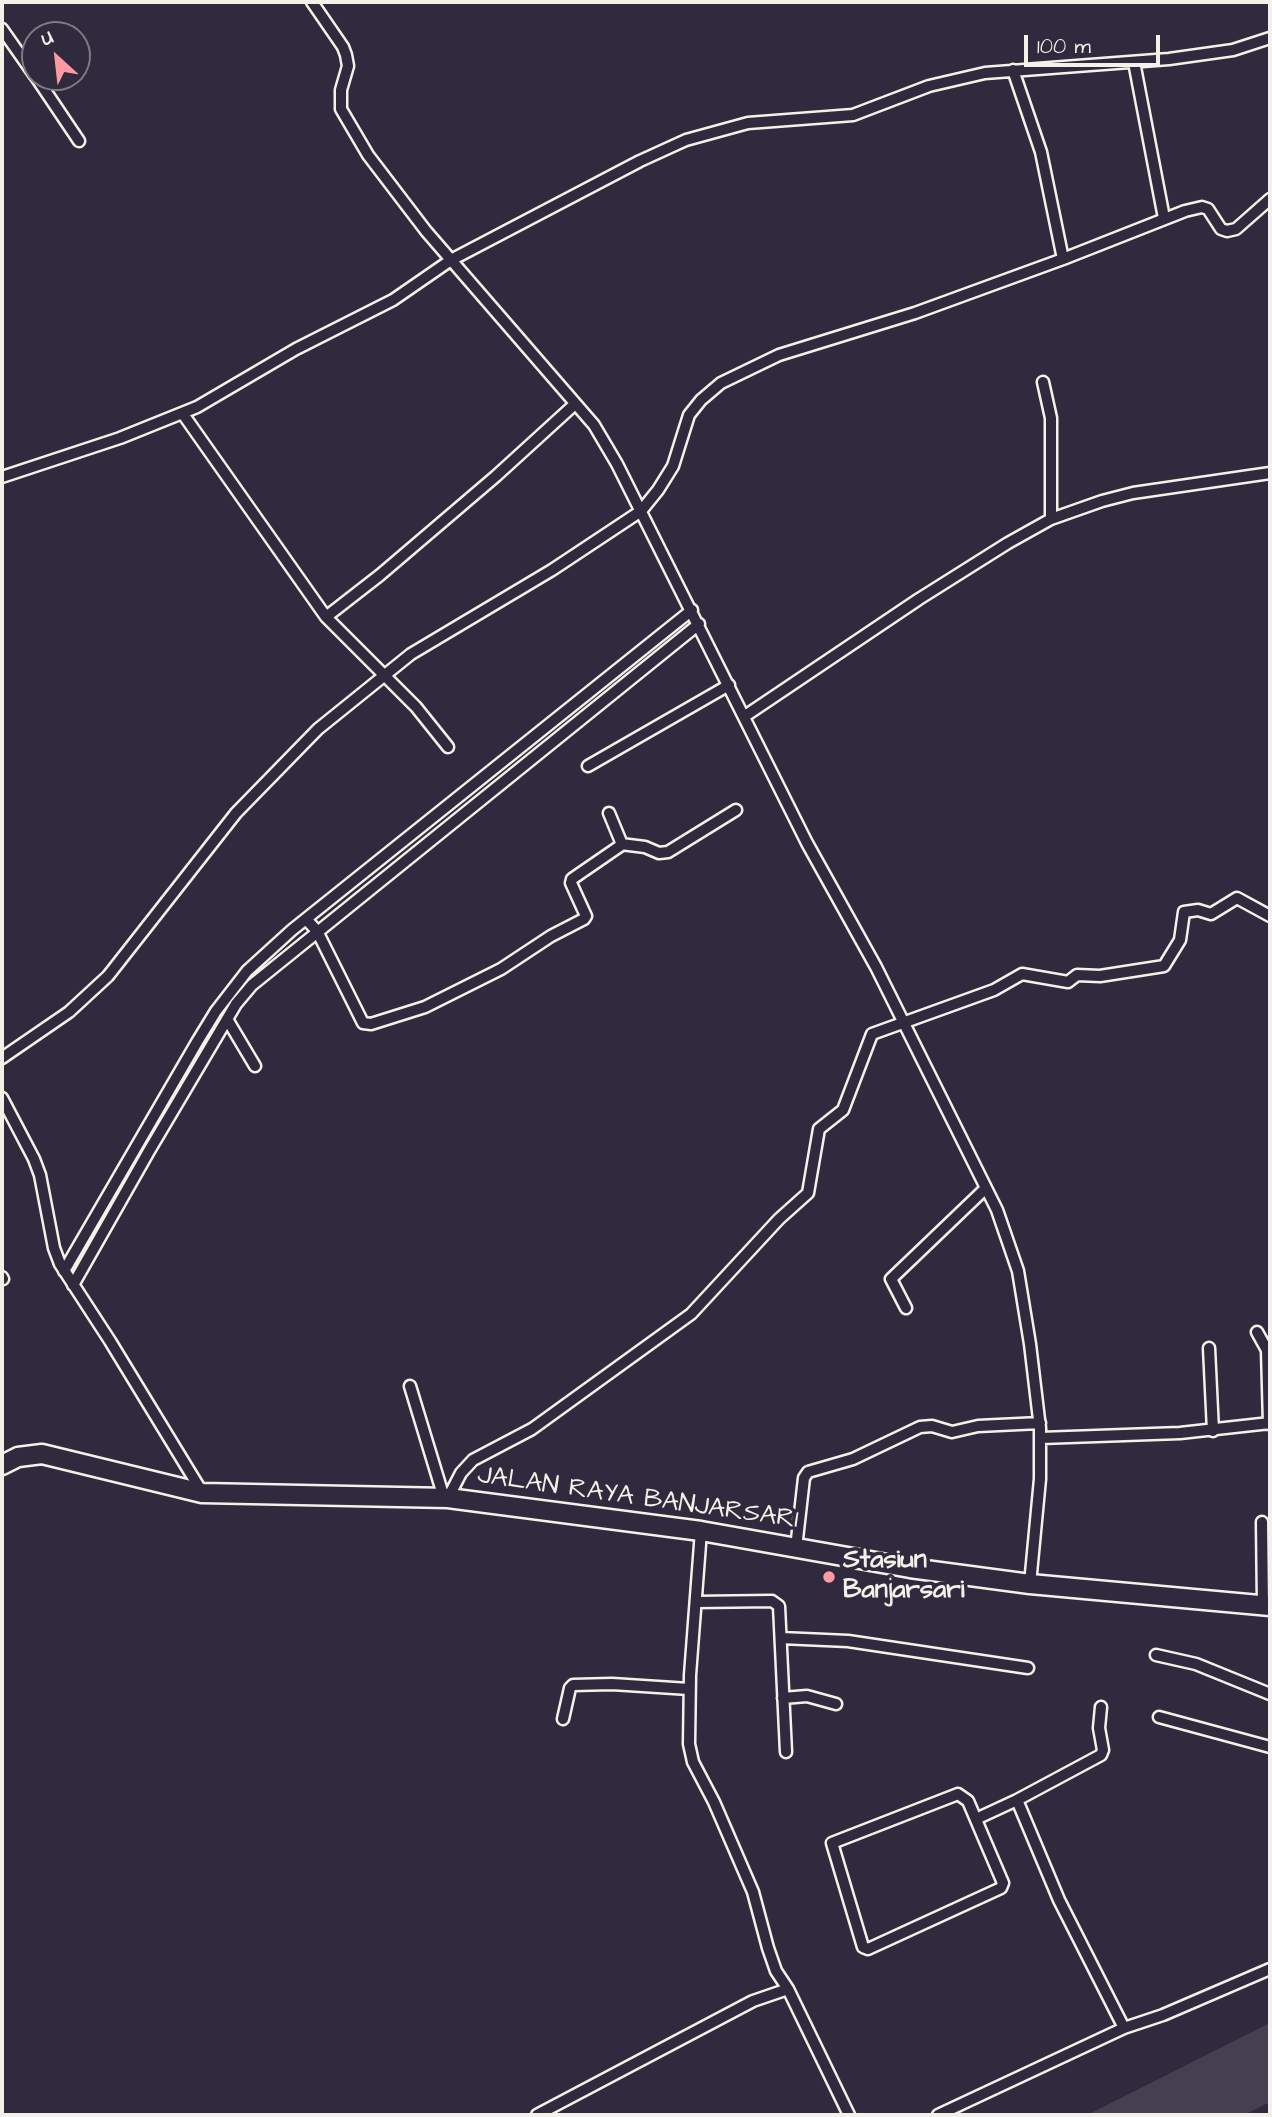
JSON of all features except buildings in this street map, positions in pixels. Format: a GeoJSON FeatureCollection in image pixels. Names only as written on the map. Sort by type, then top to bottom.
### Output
{"type":"FeatureCollection","features":[{"type":"Feature","properties":{"kind":"highway","name":"JALAN RAYA BANJARSARI"},"geometry":{"type":"LineString","coordinates":[[2,1465],[18,1457],[42,1454],[202,1493],[446,1498],[701,1531],[910,1568],[1030,1584],[1267,1606]]}},
{"type":"Feature","properties":{"kind":"street"},"geometry":{"type":"LineString","coordinates":[[312,2],[346,55],[348,66],[341,90],[341,109],[368,155],[426,231],[594,425],[617,464],[807,843],[876,967],[997,1210],[1018,1271],[1040,1423],[1040,1479],[1030,1584]]}},
{"type":"Feature","properties":{"kind":"street"},"geometry":{"type":"LineString","coordinates":[[2,29],[21,55]]}},
{"type":"Feature","properties":{"kind":"street"},"geometry":{"type":"LineString","coordinates":[[2,477],[98,446],[183,414],[296,349],[393,300],[451,260],[640,161],[686,140],[748,123],[853,115],[954,78],[1013,70],[1134,62],[1217,52],[1251,46],[1270,38]]}},
{"type":"Feature","properties":{"kind":"street"},"geometry":{"type":"LineString","coordinates":[[1134,62],[1164,218]]}},
{"type":"Feature","properties":{"kind":"street"},"geometry":{"type":"LineString","coordinates":[[1013,70],[1041,152],[1063,259]]}},
{"type":"Feature","properties":{"kind":"street"},"geometry":{"type":"LineString","coordinates":[[46,91],[79,141]]}},
{"type":"Feature","properties":{"kind":"street"},"geometry":{"type":"LineString","coordinates":[[2,1058],[69,1012],[108,975],[236,813],[318,729],[411,653],[552,570],[640,511],[673,466],[689,415],[721,383],[779,355],[915,313],[1202,206],[1208,209],[1221,229],[1236,229],[1270,199]]}},
{"type":"Feature","properties":{"kind":"street"},"geometry":{"type":"LineString","coordinates":[[1043,382],[1052,418],[1051,519]]}},
{"type":"Feature","properties":{"kind":"street"},"geometry":{"type":"LineString","coordinates":[[326,617],[380,575],[496,476],[575,404]]}},
{"type":"Feature","properties":{"kind":"street"},"geometry":{"type":"LineString","coordinates":[[183,414],[326,617],[384,673],[448,747]]}},
{"type":"Feature","properties":{"kind":"street"},"geometry":{"type":"LineString","coordinates":[[745,716],[930,592],[1051,519],[1133,493],[1270,473]]}},
{"type":"Feature","properties":{"kind":"street"},"geometry":{"type":"LineString","coordinates":[[69,1277],[232,1001],[247,971],[277,953],[590,702],[692,610]]}},
{"type":"Feature","properties":{"kind":"street"},"geometry":{"type":"LineString","coordinates":[[69,1277],[181,1084],[227,1018],[232,1001],[252,985],[277,953],[590,702],[699,624]]}},
{"type":"Feature","properties":{"kind":"street"},"geometry":{"type":"LineString","coordinates":[[587,766],[729,685]]}},
{"type":"Feature","properties":{"kind":"street"},"geometry":{"type":"LineString","coordinates":[[311,924],[360,1020],[371,1024],[429,1005],[501,969],[551,936],[583,919],[586,916],[571,883],[572,879],[621,844],[645,847],[659,853],[668,852],[736,810]]}},
{"type":"Feature","properties":{"kind":"street"},"geometry":{"type":"LineString","coordinates":[[610,813],[621,844]]}},
{"type":"Feature","properties":{"kind":"street"},"geometry":{"type":"LineString","coordinates":[[446,1498],[461,1473],[473,1460],[533,1429],[691,1314],[779,1219],[808,1193],[819,1129],[843,1110],[872,1034],[994,990],[1022,974],[1069,982],[1077,975],[1100,975],[1164,966],[1180,940],[1184,912],[1198,910],[1211,914],[1237,898],[1270,916]]}},
{"type":"Feature","properties":{"kind":"street"},"geometry":{"type":"LineString","coordinates":[[227,1018],[255,1066]]}},
{"type":"Feature","properties":{"kind":"street"},"geometry":{"type":"LineString","coordinates":[[2,1098],[40,1175],[54,1248],[69,1277],[202,1493]]}},
{"type":"Feature","properties":{"kind":"street"},"geometry":{"type":"LineString","coordinates":[[906,1308],[891,1279],[986,1188]]}},
{"type":"Feature","properties":{"kind":"street"},"geometry":{"type":"LineString","coordinates":[[1041,1438],[1213,1431],[1269,1423],[1267,1350],[1257,1332]]}},
{"type":"Feature","properties":{"kind":"street"},"geometry":{"type":"LineString","coordinates":[[1209,1348],[1213,1431]]}},
{"type":"Feature","properties":{"kind":"street"},"geometry":{"type":"LineString","coordinates":[[410,1386],[446,1498]]}},
{"type":"Feature","properties":{"kind":"street"},"geometry":{"type":"LineString","coordinates":[[796,1548],[804,1478],[808,1472],[853,1459],[927,1426],[952,1432],[978,1426],[1040,1423]]}},
{"type":"Feature","properties":{"kind":"street"},"geometry":{"type":"LineString","coordinates":[[1262,1522],[1267,1606]]}},
{"type":"Feature","properties":{"kind":"street"},"geometry":{"type":"LineString","coordinates":[[701,1531],[689,1689],[689,1744],[693,1762],[749,1881],[776,1971],[788,1989],[849,2115]]}},
{"type":"Feature","properties":{"kind":"street"},"geometry":{"type":"LineString","coordinates":[[696,1602],[772,1601],[779,1606],[786,1752]]}},
{"type":"Feature","properties":{"kind":"street"},"geometry":{"type":"LineString","coordinates":[[781,1636],[848,1641],[1027,1668]]}},
{"type":"Feature","properties":{"kind":"street"},"geometry":{"type":"LineString","coordinates":[[1156,1655],[1196,1664],[1270,1694]]}},
{"type":"Feature","properties":{"kind":"street"},"geometry":{"type":"LineString","coordinates":[[563,1719],[573,1685],[612,1684],[689,1689]]}},
{"type":"Feature","properties":{"kind":"street"},"geometry":{"type":"LineString","coordinates":[[783,1698],[807,1696],[836,1704]]}},
{"type":"Feature","properties":{"kind":"street"},"geometry":{"type":"LineString","coordinates":[[976,1819],[1101,1755],[1101,1707]]}},
{"type":"Feature","properties":{"kind":"street"},"geometry":{"type":"LineString","coordinates":[[1159,1717],[1270,1747]]}},
{"type":"Feature","properties":{"kind":"street"},"geometry":{"type":"LineString","coordinates":[[958,1794],[965,1797],[976,1819],[1003,1883],[1001,1888],[868,1949],[863,1947],[832,1847],[834,1840],[958,1794]]}},
{"type":"Feature","properties":{"kind":"street"},"geometry":{"type":"LineString","coordinates":[[1017,1800],[1059,1900],[1124,2028]]}},
{"type":"Feature","properties":{"kind":"street"},"geometry":{"type":"LineString","coordinates":[[938,2115],[1124,2028],[1147,2021],[1270,1969]]}},
{"type":"Feature","properties":{"kind":"street"},"geometry":{"type":"LineString","coordinates":[[537,2115],[753,2001],[788,1989]]}},
{"type":"Feature","properties":{"kind":"shaded area"},"geometry":{"type":"Polygon","coordinates":[[[1270,2023],[1270,2102],[1244,2115],[1087,2115],[1270,2023]]]}},
{"type":"Feature","properties":{"kind":"place","name":"Stasiun Banjarsari"},"geometry":{"type":"Point","coordinates":[829,1577]}}]}
